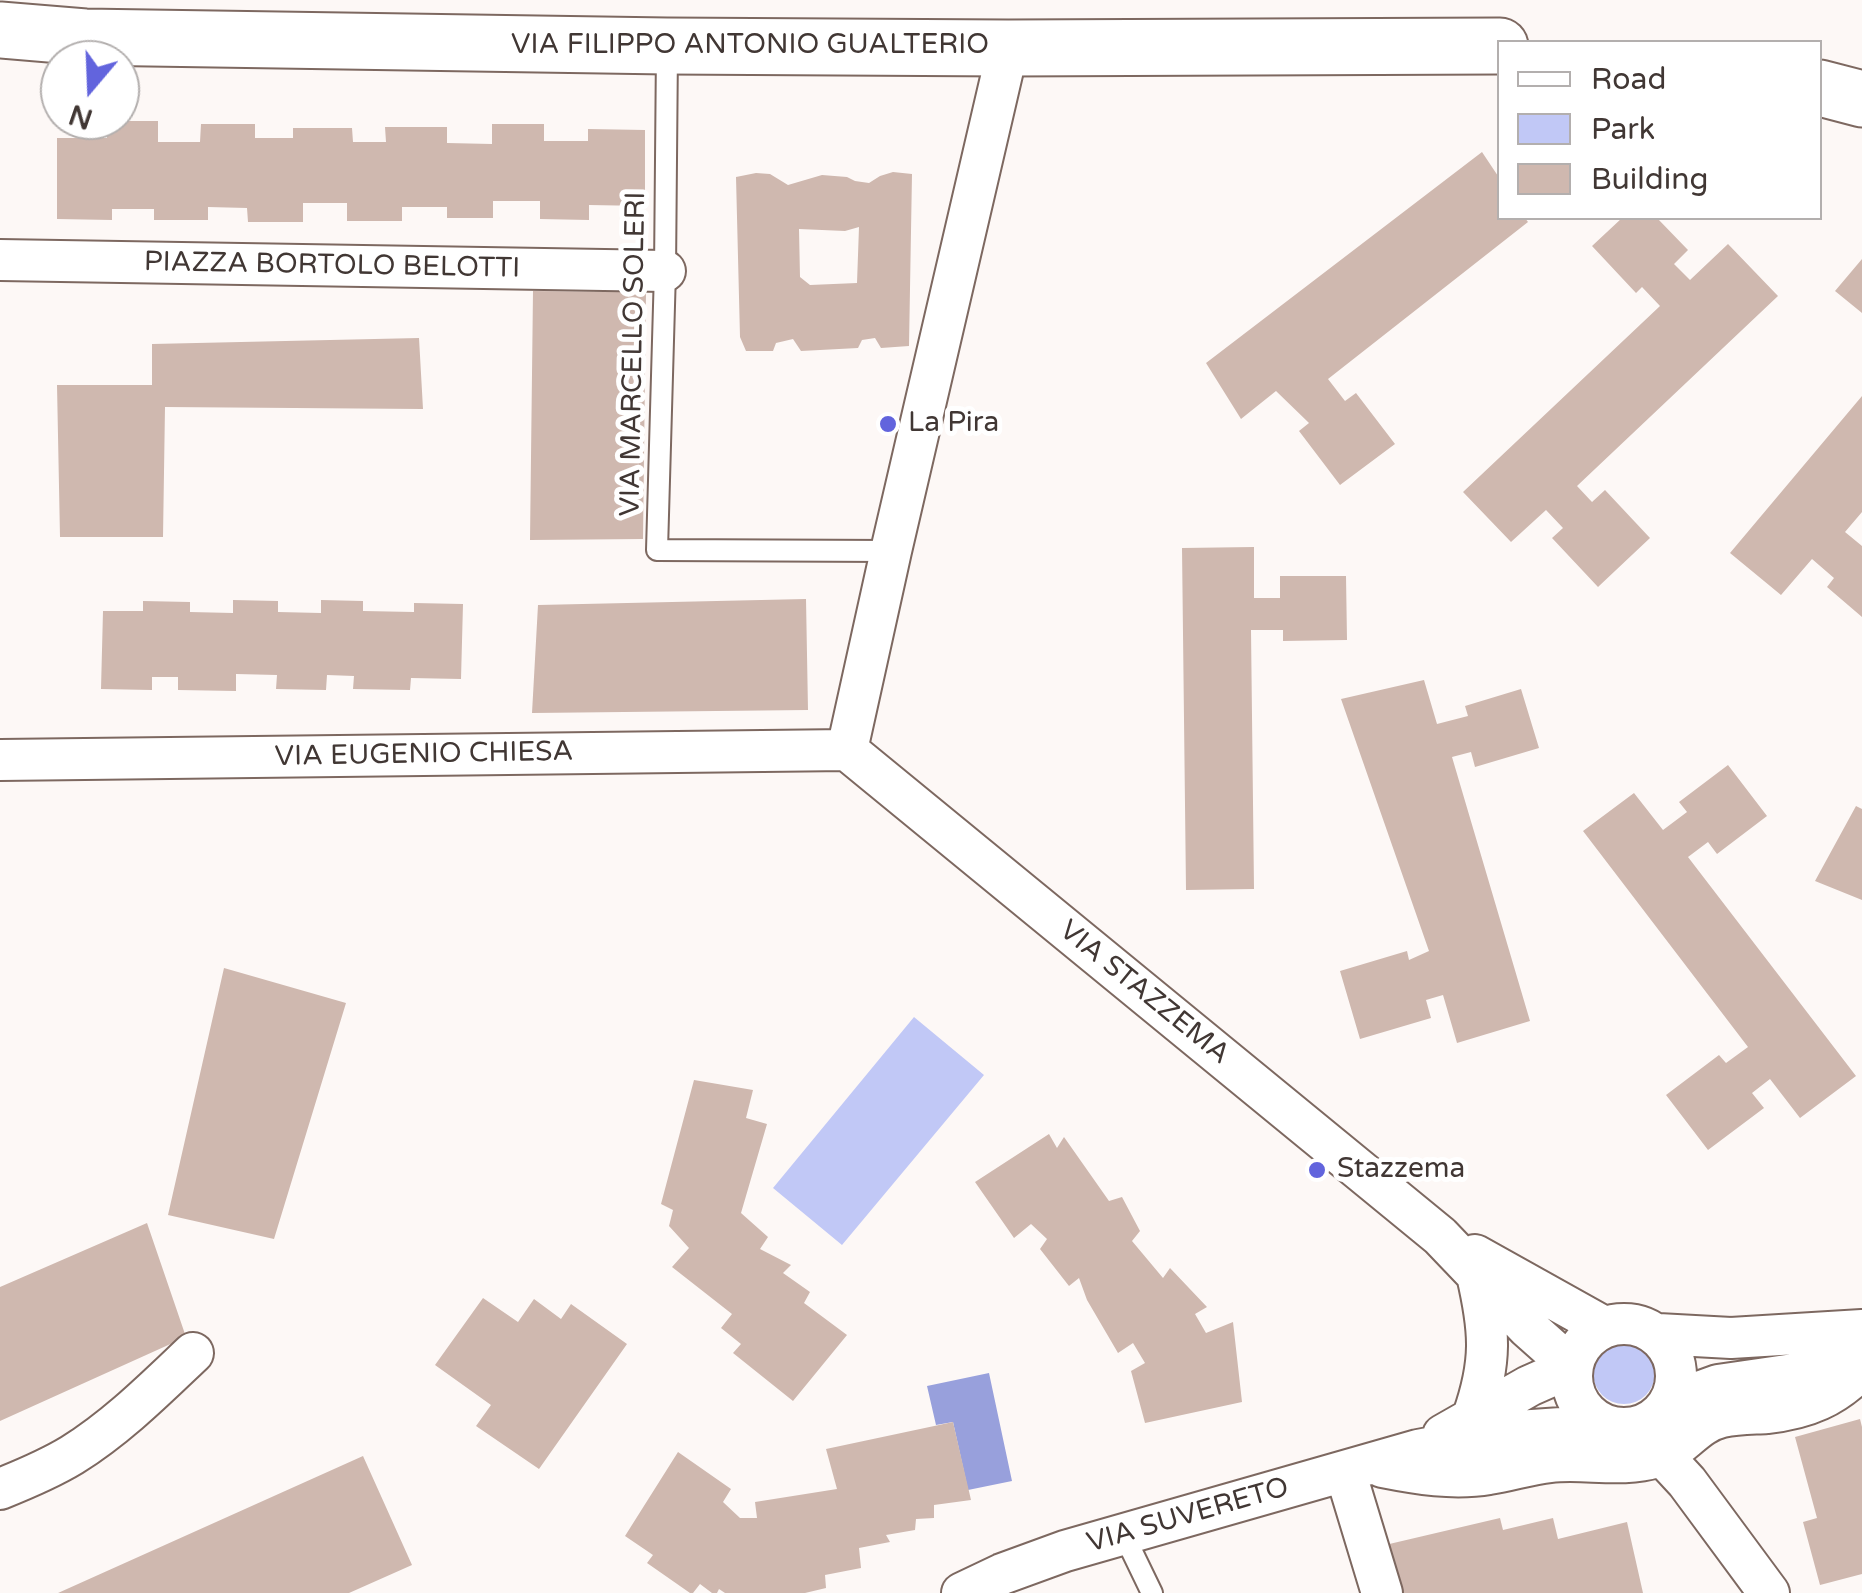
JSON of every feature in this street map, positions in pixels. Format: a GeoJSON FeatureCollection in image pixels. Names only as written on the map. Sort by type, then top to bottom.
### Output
{"type":"FeatureCollection","features":[{"type":"Feature","properties":{"kind":"street","name":"VIA FILIPPO ANTONIO GUALTERIO"},"geometry":{"type":"LineString","coordinates":[[0,30],[125,38],[666,46],[1497,46]]}},
{"type":"Feature","properties":{"kind":"street"},"geometry":{"type":"LineString","coordinates":[[847,750],[1008,48]]}},
{"type":"Feature","properties":{"kind":"street"},"geometry":{"type":"LineString","coordinates":[[1822,89],[1862,100]]}},
{"type":"Feature","properties":{"kind":"street","name":"PIAZZA BORTOLO BELOTTI"},"geometry":{"type":"LineString","coordinates":[[0,260],[665,272]]}},
{"type":"Feature","properties":{"kind":"street","name":"VIA EUGENIO CHIESA"},"geometry":{"type":"LineString","coordinates":[[0,760],[847,750]]}},
{"type":"Feature","properties":{"kind":"street","name":"VIA STAZZEMA"},"geometry":{"type":"LineString","coordinates":[[847,750],[1440,1236],[1527,1327],[1572,1367]]}},
{"type":"Feature","properties":{"kind":"street","name":"VIA STAZZEMA"},"geometry":{"type":"LineString","coordinates":[[1440,1236],[1604,1327]]}},
{"type":"Feature","properties":{"kind":"street"},"geometry":{"type":"LineString","coordinates":[[1473,1416],[1488,1358],[1486,1319],[1477,1275]]}},
{"type":"Feature","properties":{"kind":"street"},"geometry":{"type":"LineString","coordinates":[[1658,1334],[1670,1348],[1677,1366],[1671,1402],[1662,1413],[1647,1424],[1621,1429],[1588,1414],[1577,1400],[1572,1367],[1590,1335],[1604,1327],[1622,1323],[1658,1334],[1731,1338],[1862,1330]]}},
{"type":"Feature","properties":{"kind":"street"},"geometry":{"type":"LineString","coordinates":[[1671,1402],[1718,1385],[1801,1372],[1862,1351]]}},
{"type":"Feature","properties":{"kind":"street"},"geometry":{"type":"LineString","coordinates":[[0,1488],[48,1468],[96,1438],[193,1353]]}},
{"type":"Feature","properties":{"kind":"street","name":"VIA SUVERETO"},"geometry":{"type":"LineString","coordinates":[[1418,1450],[1473,1416],[1572,1367]]}},
{"type":"Feature","properties":{"kind":"street"},"geometry":{"type":"LineString","coordinates":[[1382,1593],[1357,1468],[1466,1477],[1549,1462],[1641,1461],[1662,1455],[1708,1421],[1784,1411],[1822,1400],[1862,1368]]}},
{"type":"Feature","properties":{"kind":"street","name":"VIA SUVERETO"},"geometry":{"type":"LineString","coordinates":[[962,1593],[1032,1562],[1124,1533],[1418,1450],[1518,1431],[1605,1425]]}},
{"type":"Feature","properties":{"kind":"street"},"geometry":{"type":"LineString","coordinates":[[1662,1455],[1687,1482],[1769,1593]]}},
{"type":"Feature","properties":{"kind":"lane","name":"VIA MARCELLO SOLERI"},"geometry":{"type":"LineString","coordinates":[[666,46],[665,272],[657,550],[890,551]]}},
{"type":"Feature","properties":{"kind":"lane"},"geometry":{"type":"LineString","coordinates":[[1124,1533],[1152,1593]]}},
{"type":"Feature","properties":{"kind":"green space"},"geometry":{"type":"Polygon","coordinates":[[[914,1017],[984,1075],[842,1245],[773,1188],[914,1017]]]}},
{"type":"Feature","properties":{"kind":"green space"},"geometry":{"type":"Polygon","coordinates":[[[1624,1342],[1646,1351],[1655,1373],[1646,1395],[1624,1404],[1602,1395],[1593,1373],[1602,1351],[1624,1342]]]}},
{"type":"Feature","properties":{"kind":"shaded area"},"geometry":{"type":"Polygon","coordinates":[[[989,1373],[1012,1481],[968,1490],[953,1422],[936,1425],[927,1386],[989,1373]]]}},
{"type":"Feature","properties":{"kind":"building"},"geometry":{"type":"Polygon","coordinates":[[[140,121],[158,121],[158,142],[200,142],[201,124],[255,124],[255,138],[293,138],[293,128],[352,128],[353,142],[386,142],[385,127],[447,127],[447,143],[492,144],[492,124],[544,124],[544,141],[588,141],[588,129],[645,130],[645,206],[589,205],[589,220],[540,219],[540,201],[493,201],[493,218],[447,218],[447,207],[402,207],[402,221],[347,221],[347,203],[303,203],[303,222],[248,222],[247,208],[208,207],[208,220],[154,220],[154,209],[112,209],[112,220],[57,219],[57,140],[140,140],[140,121]]]}},
{"type":"Feature","properties":{"kind":"building"},"geometry":{"type":"Polygon","coordinates":[[[1482,152],[1497,174],[1497,220],[1528,222],[1328,379],[1345,401],[1356,393],[1395,444],[1340,485],[1299,431],[1309,423],[1276,391],[1241,419],[1206,363],[1482,152]]]}},
{"type":"Feature","properties":{"kind":"building"},"geometry":{"type":"Polygon","coordinates":[[[893,172],[912,174],[909,346],[881,348],[875,338],[862,340],[858,348],[801,351],[793,339],[776,343],[773,351],[746,351],[740,337],[736,177],[770,174],[788,185],[822,175],[869,183],[893,172]],[[859,227],[845,231],[799,229],[800,277],[810,285],[857,283],[859,227]]]}},
{"type":"Feature","properties":{"kind":"building"},"geometry":{"type":"Polygon","coordinates":[[[1620,220],[1659,220],[1688,250],[1674,264],[1690,280],[1728,244],[1778,296],[1577,486],[1592,502],[1605,490],[1650,538],[1598,587],[1552,538],[1563,528],[1546,510],[1511,542],[1463,492],[1660,306],[1642,287],[1636,293],[1592,246],[1620,220]]]}},
{"type":"Feature","properties":{"kind":"building"},"geometry":{"type":"Polygon","coordinates":[[[1862,259],[1862,313],[1835,291],[1862,259]]]}},
{"type":"Feature","properties":{"kind":"building"},"geometry":{"type":"Polygon","coordinates":[[[533,291],[646,292],[643,539],[530,540],[533,291]]]}},
{"type":"Feature","properties":{"kind":"building"},"geometry":{"type":"Polygon","coordinates":[[[419,338],[423,409],[165,407],[163,537],[60,537],[57,385],[152,385],[152,344],[419,338]]]}},
{"type":"Feature","properties":{"kind":"building"},"geometry":{"type":"Polygon","coordinates":[[[1862,396],[1862,512],[1845,532],[1862,546],[1862,617],[1827,587],[1834,578],[1812,559],[1781,595],[1730,553],[1862,396]]]}},
{"type":"Feature","properties":{"kind":"building"},"geometry":{"type":"Polygon","coordinates":[[[1254,547],[1254,598],[1280,598],[1280,576],[1346,576],[1347,640],[1283,641],[1283,630],[1251,630],[1254,889],[1186,890],[1182,548],[1254,547]]]}},
{"type":"Feature","properties":{"kind":"building"},"geometry":{"type":"Polygon","coordinates":[[[806,599],[808,710],[532,713],[538,605],[806,599]]]}},
{"type":"Feature","properties":{"kind":"building"},"geometry":{"type":"Polygon","coordinates":[[[233,600],[278,601],[278,612],[321,613],[321,600],[363,601],[363,611],[414,612],[414,603],[463,604],[461,679],[411,678],[410,690],[353,689],[354,676],[327,675],[326,690],[276,689],[277,675],[236,674],[236,691],[178,690],[178,677],[152,677],[152,690],[101,689],[103,611],[143,611],[143,601],[190,602],[190,612],[233,613],[233,600]]]}},
{"type":"Feature","properties":{"kind":"building"},"geometry":{"type":"Polygon","coordinates":[[[1424,680],[1437,724],[1468,716],[1465,706],[1521,689],[1539,748],[1475,767],[1471,752],[1452,757],[1530,1021],[1457,1043],[1443,995],[1426,1000],[1431,1018],[1360,1039],[1340,971],[1407,951],[1409,960],[1429,951],[1341,699],[1424,680]]]}},
{"type":"Feature","properties":{"kind":"building"},"geometry":{"type":"Polygon","coordinates":[[[1728,765],[1767,816],[1717,854],[1708,842],[1688,857],[1856,1076],[1800,1118],[1770,1079],[1752,1093],[1764,1108],[1708,1150],[1666,1095],[1719,1055],[1726,1063],[1748,1047],[1583,831],[1634,793],[1663,830],[1687,812],[1679,802],[1728,765]]]}},
{"type":"Feature","properties":{"kind":"building"},"geometry":{"type":"Polygon","coordinates":[[[1856,806],[1862,809],[1862,900],[1815,881],[1856,806]]]}},
{"type":"Feature","properties":{"kind":"building"},"geometry":{"type":"Polygon","coordinates":[[[224,968],[346,1003],[274,1239],[168,1215],[224,968]]]}},
{"type":"Feature","properties":{"kind":"building"},"geometry":{"type":"Polygon","coordinates":[[[694,1080],[753,1090],[746,1118],[767,1124],[741,1213],[768,1237],[760,1249],[791,1265],[783,1273],[810,1292],[804,1303],[847,1335],[793,1401],[733,1353],[741,1344],[721,1328],[732,1314],[672,1267],[689,1248],[669,1226],[673,1210],[661,1204],[694,1080]]]}},
{"type":"Feature","properties":{"kind":"building"},"geometry":{"type":"Polygon","coordinates":[[[1049,1134],[1057,1148],[1064,1137],[1109,1201],[1122,1197],[1140,1231],[1132,1241],[1163,1278],[1170,1268],[1207,1307],[1195,1314],[1206,1333],[1233,1322],[1242,1402],[1145,1423],[1131,1371],[1145,1363],[1133,1343],[1118,1353],[1087,1300],[1079,1278],[1069,1286],[1040,1249],[1047,1239],[1031,1224],[1014,1238],[975,1182],[1049,1134]]]}},
{"type":"Feature","properties":{"kind":"building"},"geometry":{"type":"Polygon","coordinates":[[[147,1223],[186,1337],[0,1421],[0,1287],[147,1223]]]}},
{"type":"Feature","properties":{"kind":"building"},"geometry":{"type":"Polygon","coordinates":[[[483,1298],[518,1322],[534,1299],[561,1319],[571,1304],[627,1344],[539,1469],[476,1426],[491,1405],[435,1365],[483,1298]]]}},
{"type":"Feature","properties":{"kind":"building"},"geometry":{"type":"Polygon","coordinates":[[[1860,1419],[1862,1574],[1820,1585],[1803,1522],[1817,1518],[1795,1437],[1860,1419]]]}},
{"type":"Feature","properties":{"kind":"building"},"geometry":{"type":"Polygon","coordinates":[[[953,1422],[971,1500],[934,1505],[934,1518],[916,1519],[915,1530],[886,1535],[890,1542],[859,1548],[861,1568],[825,1575],[826,1588],[805,1593],[725,1593],[719,1589],[712,1593],[700,1584],[690,1593],[647,1563],[653,1555],[625,1536],[678,1452],[731,1489],[723,1502],[740,1518],[757,1518],[755,1502],[837,1489],[826,1449],[953,1422]]]}},
{"type":"Feature","properties":{"kind":"building"},"geometry":{"type":"Polygon","coordinates":[[[363,1456],[412,1565],[349,1593],[58,1593],[363,1456]]]}},
{"type":"Feature","properties":{"kind":"building"},"geometry":{"type":"Polygon","coordinates":[[[1500,1518],[1503,1530],[1553,1518],[1558,1539],[1627,1522],[1643,1593],[1396,1593],[1385,1545],[1500,1518]]]}},
{"type":"Feature","properties":{"kind":"place","name":"La Pira"},"geometry":{"type":"Point","coordinates":[888,424]}},
{"type":"Feature","properties":{"kind":"place","name":"Stazzema"},"geometry":{"type":"Point","coordinates":[1317,1170]}}]}
